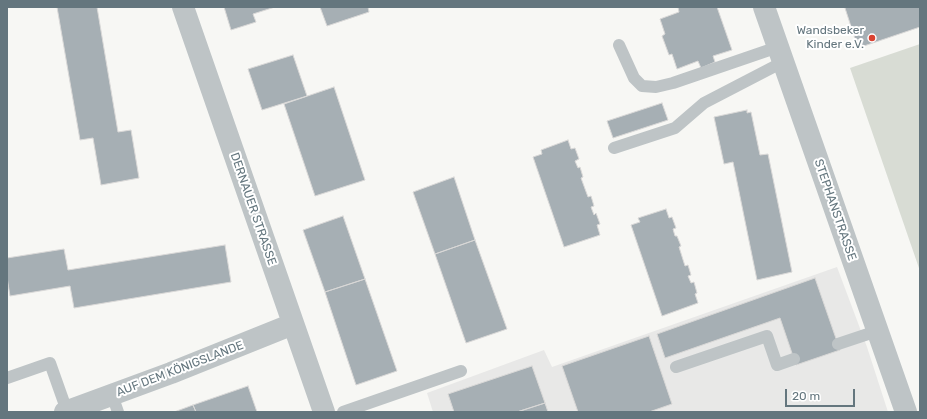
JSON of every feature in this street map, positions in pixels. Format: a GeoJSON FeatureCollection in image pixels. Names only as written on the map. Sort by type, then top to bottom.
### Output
{"type":"FeatureCollection","features":[{"type":"Feature","properties":{"kind":"street","name":"DERNAUER STRASSE"},"geometry":{"type":"LineString","coordinates":[[183,7],[293,324],[326,411]]}},
{"type":"Feature","properties":{"kind":"street","name":"STEPHANSTRASSE"},"geometry":{"type":"LineString","coordinates":[[764,7],[906,412]]}},
{"type":"Feature","properties":{"kind":"street","name":"AUF DEM KÖNIGSLANDE"},"geometry":{"type":"LineString","coordinates":[[66,412],[115,404],[171,373],[293,324]]}},
{"type":"Feature","properties":{"kind":"lane"},"geometry":{"type":"LineString","coordinates":[[619,45],[634,78],[642,86],[656,87],[781,54]]}},
{"type":"Feature","properties":{"kind":"lane"},"geometry":{"type":"LineString","coordinates":[[614,148],[675,128],[704,103],[781,54]]}},
{"type":"Feature","properties":{"kind":"lane"},"geometry":{"type":"LineString","coordinates":[[838,344],[877,331]]}},
{"type":"Feature","properties":{"kind":"lane"},"geometry":{"type":"LineString","coordinates":[[676,368],[767,336],[777,365],[794,359]]}},
{"type":"Feature","properties":{"kind":"lane"},"geometry":{"type":"LineString","coordinates":[[7,378],[50,363],[66,412]]}},
{"type":"Feature","properties":{"kind":"lane"},"geometry":{"type":"LineString","coordinates":[[326,411],[461,371]]}},
{"type":"Feature","properties":{"kind":"shaded area"},"geometry":{"type":"Polygon","coordinates":[[[920,44],[920,271],[850,68],[920,44]]]}},
{"type":"Feature","properties":{"kind":"shaded area"},"geometry":{"type":"Polygon","coordinates":[[[837,267],[867,347],[888,412],[433,412],[427,393],[544,350],[552,367],[837,267]]]}},
{"type":"Feature","properties":{"kind":"building"},"geometry":{"type":"Polygon","coordinates":[[[57,7],[97,7],[118,132],[131,130],[139,178],[101,185],[93,138],[80,140],[57,7]]]}},
{"type":"Feature","properties":{"kind":"building"},"geometry":{"type":"Polygon","coordinates":[[[224,7],[275,7],[253,14],[256,22],[231,30],[224,7]]]}},
{"type":"Feature","properties":{"kind":"building"},"geometry":{"type":"Polygon","coordinates":[[[320,7],[368,7],[369,12],[327,26],[320,7]]]}},
{"type":"Feature","properties":{"kind":"building"},"geometry":{"type":"Polygon","coordinates":[[[678,7],[717,7],[732,50],[713,56],[715,62],[701,68],[698,61],[677,69],[672,54],[669,55],[662,36],[665,34],[660,19],[679,12],[678,7]]]}},
{"type":"Feature","properties":{"kind":"building","name":"Wandsbeker Kinder e.V."},"geometry":{"type":"Polygon","coordinates":[[[920,7],[920,27],[858,48],[845,8],[920,7]]]}},
{"type":"Feature","properties":{"kind":"building"},"geometry":{"type":"Polygon","coordinates":[[[293,55],[307,96],[262,110],[248,69],[293,55]]]}},
{"type":"Feature","properties":{"kind":"building"},"geometry":{"type":"Polygon","coordinates":[[[334,87],[365,180],[315,196],[284,104],[334,87]]]}},
{"type":"Feature","properties":{"kind":"building"},"geometry":{"type":"Polygon","coordinates":[[[662,103],[668,120],[613,138],[607,121],[662,103]]]}},
{"type":"Feature","properties":{"kind":"building"},"geometry":{"type":"Polygon","coordinates":[[[747,110],[747,113],[751,112],[760,155],[768,154],[792,272],[757,280],[733,162],[724,164],[714,117],[747,110]]]}},
{"type":"Feature","properties":{"kind":"building"},"geometry":{"type":"Polygon","coordinates":[[[568,140],[571,149],[575,148],[579,159],[575,161],[578,168],[580,167],[583,177],[581,178],[588,197],[591,196],[594,206],[591,207],[594,215],[596,213],[600,224],[597,225],[600,235],[564,247],[533,157],[542,154],[541,150],[568,140]]]}},
{"type":"Feature","properties":{"kind":"building"},"geometry":{"type":"Polygon","coordinates":[[[454,177],[475,240],[435,254],[413,192],[454,177]]]}},
{"type":"Feature","properties":{"kind":"building"},"geometry":{"type":"Polygon","coordinates":[[[666,209],[669,218],[672,217],[676,228],[673,229],[675,236],[677,236],[681,246],[679,247],[685,266],[688,265],[691,275],[688,276],[691,283],[694,282],[697,293],[695,294],[698,303],[662,316],[631,225],[640,222],[638,218],[666,209]]]}},
{"type":"Feature","properties":{"kind":"building"},"geometry":{"type":"Polygon","coordinates":[[[343,216],[365,279],[325,292],[303,230],[343,216]]]}},
{"type":"Feature","properties":{"kind":"building"},"geometry":{"type":"Polygon","coordinates":[[[475,240],[507,329],[466,343],[435,254],[475,240]]]}},
{"type":"Feature","properties":{"kind":"building"},"geometry":{"type":"Polygon","coordinates":[[[225,245],[231,282],[74,308],[70,286],[10,296],[7,277],[7,258],[64,249],[68,270],[225,245]]]}},
{"type":"Feature","properties":{"kind":"building"},"geometry":{"type":"Polygon","coordinates":[[[815,278],[840,350],[796,365],[780,318],[665,358],[657,334],[815,278]]]}},
{"type":"Feature","properties":{"kind":"building"},"geometry":{"type":"Polygon","coordinates":[[[365,279],[397,371],[356,385],[325,292],[365,279]]]}},
{"type":"Feature","properties":{"kind":"building"},"geometry":{"type":"Polygon","coordinates":[[[649,336],[672,404],[649,412],[578,412],[562,366],[649,336]]]}},
{"type":"Feature","properties":{"kind":"building"},"geometry":{"type":"Polygon","coordinates":[[[532,366],[545,403],[517,412],[454,412],[448,394],[532,366]]]}},
{"type":"Feature","properties":{"kind":"building"},"geometry":{"type":"Polygon","coordinates":[[[248,386],[257,412],[196,412],[193,405],[248,386]]]}},
{"type":"Feature","properties":{"kind":"building"},"geometry":{"type":"Polygon","coordinates":[[[545,403],[548,412],[517,412],[545,403]]]}},
{"type":"Feature","properties":{"kind":"building"},"geometry":{"type":"Polygon","coordinates":[[[193,405],[196,412],[174,412],[193,405]]]}},
{"type":"Feature","properties":{"kind":"place","name":"Wandsbeker Kinder e.V."},"geometry":{"type":"Point","coordinates":[872,38]}}]}
